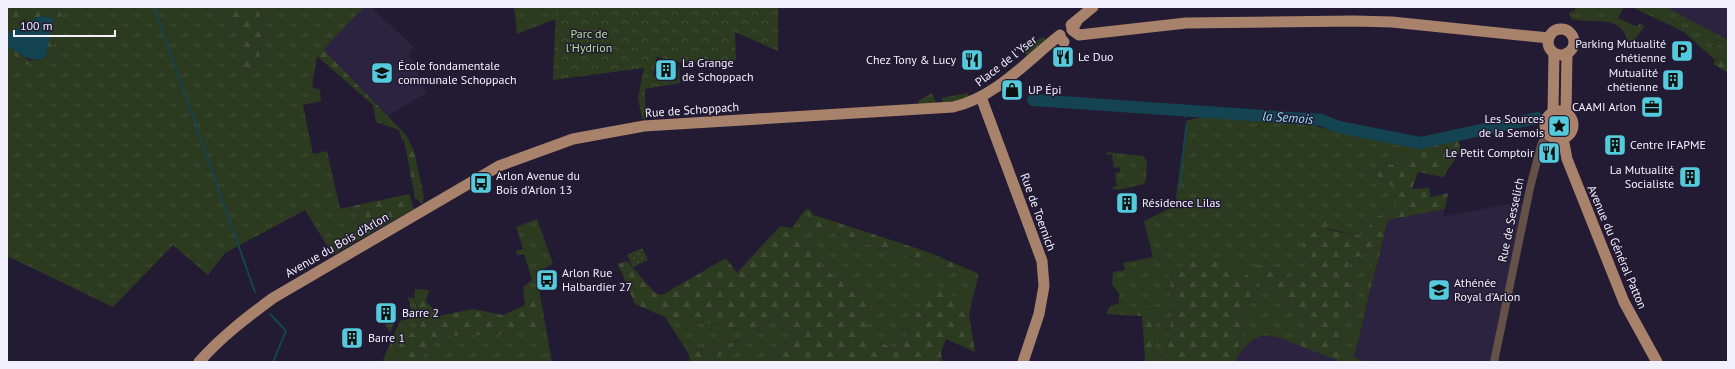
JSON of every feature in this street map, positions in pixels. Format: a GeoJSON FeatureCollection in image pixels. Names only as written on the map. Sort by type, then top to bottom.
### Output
{"type":"FeatureCollection","features":[{"type":"Feature","properties":{"kind":"main road"},"geometry":{"type":"LineString","coordinates":[[1062,36],[1093,7]]}},
{"type":"Feature","properties":{"kind":"main road"},"geometry":{"type":"LineString","coordinates":[[1077,21],[1072,30],[1079,35],[1186,23],[1392,22],[1549,38]]}},
{"type":"Feature","properties":{"kind":"main road"},"geometry":{"type":"LineString","coordinates":[[1062,36],[1079,41],[1149,26]]}},
{"type":"Feature","properties":{"kind":"main road"},"geometry":{"type":"LineString","coordinates":[[1062,36],[1080,38],[1132,28]]}},
{"type":"Feature","properties":{"kind":"main road"},"geometry":{"type":"LineString","coordinates":[[1556,30],[1567,31],[1573,40],[1572,47],[1567,53],[1566,112],[1573,120],[1573,126],[1572,131],[1563,138],[1554,138],[1546,128],[1547,119],[1553,112],[1554,53],[1549,46],[1549,38],[1556,30]]}},
{"type":"Feature","properties":{"kind":"main road","name":"Place de l'Yser"},"geometry":{"type":"LineString","coordinates":[[892,111],[953,107],[972,102],[998,86],[1045,47],[1057,42],[1062,36]]}},
{"type":"Feature","properties":{"kind":"main road"},"geometry":{"type":"LineString","coordinates":[[1554,53],[1567,53]]}},
{"type":"Feature","properties":{"kind":"main road","name":"Rue de Toernich"},"geometry":{"type":"LineString","coordinates":[[981,97],[1042,261],[1044,286],[1039,314],[1023,362]]}},
{"type":"Feature","properties":{"kind":"main road","name":"Rue de Schoppach"},"geometry":{"type":"LineString","coordinates":[[499,166],[573,139],[644,126],[892,111]]}},
{"type":"Feature","properties":{"kind":"main road"},"geometry":{"type":"LineString","coordinates":[[1553,112],[1566,112]]}},
{"type":"Feature","properties":{"kind":"main road","name":"Avenue du Général Patton"},"geometry":{"type":"LineString","coordinates":[[1563,138],[1567,159],[1624,302],[1657,362]]}},
{"type":"Feature","properties":{"kind":"main road","name":"Avenue du Bois d'Arlon"},"geometry":{"type":"LineString","coordinates":[[199,362],[223,338],[273,298],[499,166]]}},
{"type":"Feature","properties":{"kind":"street","name":"Rue de Sesselich"},"geometry":{"type":"LineString","coordinates":[[1494,362],[1540,144],[1548,132]]}},
{"type":"Feature","properties":{"kind":"shaded area","name":"École fondamentale communale Schoppach"},"geometry":{"type":"Polygon","coordinates":[[[364,7],[371,7],[414,47],[409,53],[426,93],[388,116],[323,49],[364,7]]]}},
{"type":"Feature","properties":{"kind":"shaded area"},"geometry":{"type":"Polygon","coordinates":[[[1666,7],[1728,7],[1728,40],[1681,15],[1666,7]]]}},
{"type":"Feature","properties":{"kind":"shaded area","name":"Athénée Royal d'Arlon"},"geometry":{"type":"Polygon","coordinates":[[[1517,202],[1526,204],[1494,362],[1365,362],[1354,357],[1388,220],[1445,209],[1443,217],[1517,202]]]}},
{"type":"Feature","properties":{"kind":"shaded area"},"geometry":{"type":"Polygon","coordinates":[[[1268,335],[1281,337],[1342,362],[1236,362],[1246,344],[1258,337],[1268,335]]]}},
{"type":"Feature","properties":{"kind":"green space"},"geometry":{"type":"Polygon","coordinates":[[[7,7],[63,7],[49,61],[45,58],[54,19],[42,16],[32,20],[7,35],[7,7]]]}},
{"type":"Feature","properties":{"kind":"green space"},"geometry":{"type":"Polygon","coordinates":[[[63,7],[217,7],[229,20],[243,42],[241,65],[246,71],[258,65],[263,33],[258,7],[364,7],[317,56],[312,87],[320,90],[321,101],[303,105],[313,154],[327,151],[340,209],[353,206],[367,235],[333,255],[305,210],[225,253],[208,275],[173,245],[113,307],[7,256],[7,50],[25,64],[38,64],[39,60],[45,58],[49,61],[63,7]]]}},
{"type":"Feature","properties":{"kind":"green space"},"geometry":{"type":"Polygon","coordinates":[[[217,7],[258,7],[263,33],[258,65],[246,71],[241,65],[243,42],[229,20],[217,7]]]}},
{"type":"Feature","properties":{"kind":"green space"},"geometry":{"type":"Polygon","coordinates":[[[514,7],[564,7],[566,15],[517,34],[514,7]]]}},
{"type":"Feature","properties":{"kind":"green space","name":"Parc de l'Hydrion"},"geometry":{"type":"Polygon","coordinates":[[[556,7],[778,7],[778,51],[735,32],[736,60],[679,63],[680,83],[645,89],[646,119],[642,119],[638,98],[644,68],[553,80],[556,7]],[[657,57],[653,76],[677,81],[679,62],[657,57]]]}},
{"type":"Feature","properties":{"kind":"green space"},"geometry":{"type":"Polygon","coordinates":[[[1576,7],[1624,7],[1618,18],[1637,27],[1639,23],[1645,26],[1629,46],[1626,35],[1621,28],[1615,24],[1571,19],[1569,13],[1575,10],[1576,7]]]}},
{"type":"Feature","properties":{"kind":"green space"},"geometry":{"type":"Polygon","coordinates":[[[1632,7],[1666,7],[1728,40],[1728,48],[1715,44],[1712,46],[1720,53],[1715,60],[1684,32],[1632,7]]]}},
{"type":"Feature","properties":{"kind":"green space"},"geometry":{"type":"Polygon","coordinates":[[[1044,37],[1047,42],[1028,57],[1022,47],[1044,37]]]}},
{"type":"Feature","properties":{"kind":"green space"},"geometry":{"type":"Polygon","coordinates":[[[1715,44],[1728,48],[1728,73],[1713,64],[1720,53],[1712,46],[1715,44]]]}},
{"type":"Feature","properties":{"kind":"green space"},"geometry":{"type":"Polygon","coordinates":[[[7,45],[29,60],[39,60],[38,64],[25,64],[7,50],[7,45]]]}},
{"type":"Feature","properties":{"kind":"green space"},"geometry":{"type":"Polygon","coordinates":[[[323,49],[406,135],[414,151],[424,197],[422,204],[415,198],[404,140],[402,140],[399,130],[376,122],[373,105],[317,56],[323,49]]]}},
{"type":"Feature","properties":{"kind":"green space"},"geometry":{"type":"Polygon","coordinates":[[[932,93],[936,103],[919,104],[918,101],[932,93]]]}},
{"type":"Feature","properties":{"kind":"green space"},"geometry":{"type":"Polygon","coordinates":[[[968,93],[969,99],[942,103],[942,98],[968,93]]]}},
{"type":"Feature","properties":{"kind":"green space"},"geometry":{"type":"Polygon","coordinates":[[[1202,117],[1312,125],[1338,132],[1430,146],[1408,151],[1400,165],[1388,164],[1374,173],[1383,181],[1399,190],[1396,211],[1375,217],[1363,236],[1328,229],[1325,220],[1306,257],[1316,268],[1293,284],[1274,267],[1262,284],[1294,306],[1308,318],[1298,345],[1278,337],[1263,336],[1250,342],[1237,358],[1248,302],[1260,285],[1169,272],[1173,308],[1168,342],[1167,362],[1155,362],[1154,308],[1138,312],[1138,316],[1106,314],[1109,307],[1119,303],[1119,294],[1112,284],[1113,272],[1125,270],[1123,263],[1153,257],[1144,221],[1175,206],[1186,121],[1202,117]]]}},
{"type":"Feature","properties":{"kind":"green space"},"geometry":{"type":"Polygon","coordinates":[[[1459,139],[1460,152],[1443,177],[1418,172],[1412,189],[1429,188],[1431,197],[1448,193],[1445,209],[1388,220],[1369,296],[1366,295],[1377,250],[1374,248],[1350,261],[1343,275],[1355,294],[1336,349],[1365,362],[1342,362],[1298,345],[1308,318],[1294,306],[1262,284],[1256,265],[1274,267],[1293,284],[1316,268],[1306,257],[1302,244],[1325,219],[1328,230],[1363,236],[1375,217],[1396,211],[1398,190],[1383,181],[1374,173],[1388,164],[1400,165],[1408,151],[1459,139]]]}},
{"type":"Feature","properties":{"kind":"green space"},"geometry":{"type":"Polygon","coordinates":[[[1107,152],[1143,156],[1147,162],[1146,180],[1144,184],[1118,190],[1113,189],[1112,187],[1117,186],[1115,173],[1120,172],[1120,167],[1114,168],[1112,154],[1107,155],[1107,152]]]}},
{"type":"Feature","properties":{"kind":"green space"},"geometry":{"type":"Polygon","coordinates":[[[409,194],[414,209],[367,235],[353,206],[409,194]]]}},
{"type":"Feature","properties":{"kind":"green space"},"geometry":{"type":"Polygon","coordinates":[[[809,209],[814,215],[928,252],[979,274],[972,276],[815,227],[805,210],[809,209]]]}},
{"type":"Feature","properties":{"kind":"green space"},"geometry":{"type":"Polygon","coordinates":[[[805,210],[815,227],[972,276],[979,274],[971,304],[931,287],[898,350],[869,338],[861,310],[880,302],[863,297],[821,266],[804,230],[792,228],[805,210]]]}},
{"type":"Feature","properties":{"kind":"green space"},"geometry":{"type":"Polygon","coordinates":[[[537,219],[553,264],[543,269],[552,281],[539,289],[552,362],[417,362],[439,336],[515,334],[535,289],[524,294],[523,287],[532,280],[524,254],[517,255],[516,251],[523,249],[516,227],[537,219]]]}},
{"type":"Feature","properties":{"kind":"green space"},"geometry":{"type":"Polygon","coordinates":[[[780,226],[804,230],[821,266],[863,297],[881,301],[861,310],[870,338],[898,350],[931,286],[971,304],[969,315],[975,352],[946,339],[941,352],[942,362],[776,362],[784,345],[801,334],[773,314],[763,332],[665,317],[635,304],[618,264],[627,261],[655,293],[662,295],[726,258],[737,273],[780,226]]]}},
{"type":"Feature","properties":{"kind":"green space"},"geometry":{"type":"Polygon","coordinates":[[[642,248],[648,260],[633,267],[627,255],[642,248]]]}},
{"type":"Feature","properties":{"kind":"green space"},"geometry":{"type":"Polygon","coordinates":[[[1374,248],[1377,250],[1366,295],[1369,296],[1354,357],[1336,349],[1355,294],[1343,275],[1350,261],[1374,248]]]}},
{"type":"Feature","properties":{"kind":"green space"},"geometry":{"type":"Polygon","coordinates":[[[1201,258],[1226,259],[1260,285],[1248,302],[1236,362],[1167,362],[1168,342],[1173,308],[1169,272],[1201,258]]]}},
{"type":"Feature","properties":{"kind":"green space"},"geometry":{"type":"Polygon","coordinates":[[[415,289],[429,290],[426,301],[439,316],[473,309],[503,315],[525,305],[524,294],[535,289],[542,326],[515,334],[439,336],[417,362],[392,362],[401,341],[421,325],[422,313],[416,302],[415,289]]]}},
{"type":"Feature","properties":{"kind":"green space"},"geometry":{"type":"Polygon","coordinates":[[[408,297],[414,298],[417,308],[422,313],[421,325],[401,341],[392,362],[382,362],[400,321],[413,318],[408,297]]]}},
{"type":"Feature","properties":{"kind":"green space"},"geometry":{"type":"Polygon","coordinates":[[[1154,308],[1155,362],[1144,362],[1142,316],[1138,316],[1138,312],[1154,308]]]}},
{"type":"Feature","properties":{"kind":"green space"},"geometry":{"type":"Polygon","coordinates":[[[773,314],[801,334],[784,345],[776,362],[712,362],[740,340],[688,353],[665,317],[763,332],[773,314]]]}},
{"type":"Feature","properties":{"kind":"green space"},"geometry":{"type":"Polygon","coordinates":[[[396,319],[390,333],[384,322],[396,319]]]}},
{"type":"Feature","properties":{"kind":"green space"},"geometry":{"type":"Polygon","coordinates":[[[741,340],[712,362],[691,362],[688,353],[741,340]]]}},
{"type":"Feature","properties":{"kind":"water"},"geometry":{"type":"Polygon","coordinates":[[[42,16],[54,19],[45,58],[34,60],[30,59],[7,45],[8,34],[42,16]]]}},
{"type":"Feature","properties":{"kind":"waterway"},"geometry":{"type":"LineString","coordinates":[[154,7],[255,292]]}},
{"type":"Feature","properties":{"kind":"waterway","name":"la Semois"},"geometry":{"type":"LineString","coordinates":[[1033,100],[1322,120],[1339,127],[1420,143],[1537,118]]}},
{"type":"Feature","properties":{"kind":"waterway","name":"la Semois"},"geometry":{"type":"LineString","coordinates":[[1184,111],[1185,117]]}},
{"type":"Feature","properties":{"kind":"waterway"},"geometry":{"type":"LineString","coordinates":[[1179,189],[1187,124]]}},
{"type":"Feature","properties":{"kind":"waterway"},"geometry":{"type":"LineString","coordinates":[[270,314],[286,331],[273,362]]}},
{"type":"Feature","properties":{"kind":"place","name":"Parking Mutualité chétienne"},"geometry":{"type":"Point","coordinates":[1682,51]}},
{"type":"Feature","properties":{"kind":"place","name":"Le Duo"},"geometry":{"type":"Point","coordinates":[1063,57]}},
{"type":"Feature","properties":{"kind":"place","name":"Chez Tony & Lucy"},"geometry":{"type":"Point","coordinates":[972,60]}},
{"type":"Feature","properties":{"kind":"place","name":"La Grange de Schoppach"},"geometry":{"type":"Point","coordinates":[666,70]}},
{"type":"Feature","properties":{"kind":"place","name":"École fondamentale communale Schoppach"},"geometry":{"type":"Point","coordinates":[382,73]}},
{"type":"Feature","properties":{"kind":"place","name":"Mutualité chétienne"},"geometry":{"type":"Point","coordinates":[1673,80]}},
{"type":"Feature","properties":{"kind":"place","name":"UP Épi"},"geometry":{"type":"Point","coordinates":[1012,90]}},
{"type":"Feature","properties":{"kind":"place","name":"CAAMI Arlon"},"geometry":{"type":"Point","coordinates":[1652,107]}},
{"type":"Feature","properties":{"kind":"place","name":"Les Sources de la Semois"},"geometry":{"type":"Point","coordinates":[1559,126]}},
{"type":"Feature","properties":{"kind":"place","name":"Centre IFAPME"},"geometry":{"type":"Point","coordinates":[1615,145]}},
{"type":"Feature","properties":{"kind":"place","name":"Le Petit Comptoir"},"geometry":{"type":"Point","coordinates":[1549,153]}},
{"type":"Feature","properties":{"kind":"place","name":"La Mutualité Socialiste"},"geometry":{"type":"Point","coordinates":[1690,177]}},
{"type":"Feature","properties":{"kind":"place","name":"Arlon Avenue du Bois d'Arlon 13"},"geometry":{"type":"Point","coordinates":[481,183]}},
{"type":"Feature","properties":{"kind":"place","name":"Résidence Lilas"},"geometry":{"type":"Point","coordinates":[1127,203]}},
{"type":"Feature","properties":{"kind":"place","name":"Arlon Rue Halbardier 27"},"geometry":{"type":"Point","coordinates":[547,280]}},
{"type":"Feature","properties":{"kind":"place","name":"Athénée Royal d'Arlon"},"geometry":{"type":"Point","coordinates":[1439,290]}},
{"type":"Feature","properties":{"kind":"place","name":"Barre 2"},"geometry":{"type":"Point","coordinates":[386,313]}},
{"type":"Feature","properties":{"kind":"place","name":"Barre 1"},"geometry":{"type":"Point","coordinates":[352,338]}}]}
